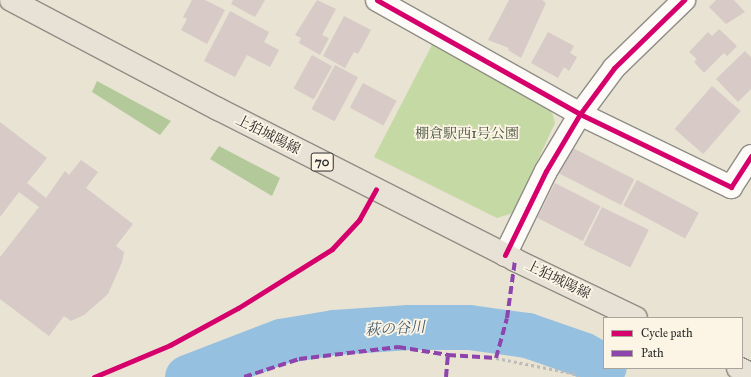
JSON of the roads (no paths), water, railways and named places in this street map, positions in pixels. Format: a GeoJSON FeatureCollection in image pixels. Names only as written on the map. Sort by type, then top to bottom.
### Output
{"type":"FeatureCollection","features":[{"type":"Feature","properties":{"kind":"main road","name":"上狛城陽線"},"geometry":{"type":"LineString","coordinates":[[11,0],[218,109],[505,255],[634,317]]}},
{"type":"Feature","properties":{"kind":"main road"},"geometry":{"type":"LineString","coordinates":[[740,369],[751,374]]}},
{"type":"Feature","properties":{"kind":"street"},"geometry":{"type":"LineString","coordinates":[[377,0],[580,114],[731,187],[751,156]]}},
{"type":"Feature","properties":{"kind":"street"},"geometry":{"type":"LineString","coordinates":[[505,255],[546,171],[580,114],[614,68],[684,0]]}},
{"type":"Feature","properties":{"kind":"waterway","name":"萩の谷川"},"geometry":{"type":"LineString","coordinates":[[187,377],[281,341],[334,332],[409,327],[469,327],[527,335],[582,354],[603,365]]}},
{"type":"Feature","properties":{"kind":"park label","name":"棚倉駅西1号公園"},"geometry":{"type":"Point","coordinates":[467,134]}}]}
